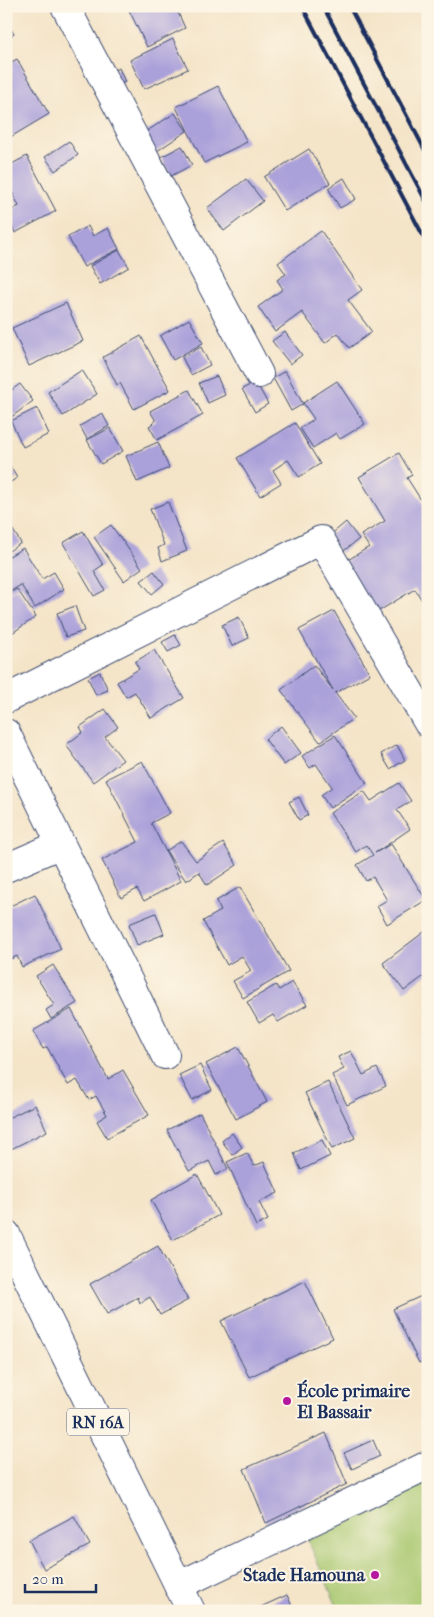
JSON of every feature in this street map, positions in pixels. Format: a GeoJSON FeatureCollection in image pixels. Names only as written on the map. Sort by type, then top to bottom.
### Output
{"type":"FeatureCollection","features":[{"type":"Feature","properties":{"kind":"street"},"geometry":{"type":"LineString","coordinates":[[65,6],[260,374]]}},
{"type":"Feature","properties":{"kind":"street"},"geometry":{"type":"LineString","coordinates":[[6,698],[321,540],[428,723]]}},
{"type":"Feature","properties":{"kind":"street"},"geometry":{"type":"LineString","coordinates":[[6,733],[165,1055]]}},
{"type":"Feature","properties":{"kind":"street"},"geometry":{"type":"LineString","coordinates":[[6,868],[61,844]]}},
{"type":"Feature","properties":{"kind":"street","name":"RN 16A"},"geometry":{"type":"LineString","coordinates":[[6,1234],[191,1611]]}},
{"type":"Feature","properties":{"kind":"street"},"geometry":{"type":"LineString","coordinates":[[178,1586],[428,1465]]}},
{"type":"Feature","properties":{"kind":"green space","name":"Stade Hamouna"},"geometry":{"type":"Polygon","coordinates":[[[428,1480],[428,1611],[339,1611],[307,1538],[428,1480]]]}},
{"type":"Feature","properties":{"kind":"building"},"geometry":{"type":"Polygon","coordinates":[[[127,6],[175,6],[185,28],[147,47],[127,6]]]}},
{"type":"Feature","properties":{"kind":"building"},"geometry":{"type":"Polygon","coordinates":[[[6,21],[14,34],[6,39],[6,21]]]}},
{"type":"Feature","properties":{"kind":"building"},"geometry":{"type":"Polygon","coordinates":[[[173,39],[188,69],[144,89],[130,60],[173,39]]]}},
{"type":"Feature","properties":{"kind":"building"},"geometry":{"type":"Polygon","coordinates":[[[17,59],[49,114],[9,138],[6,132],[6,65],[17,59]]]}},
{"type":"Feature","properties":{"kind":"building"},"geometry":{"type":"Polygon","coordinates":[[[119,68],[125,82],[112,89],[105,75],[119,68]]]}},
{"type":"Feature","properties":{"kind":"building"},"geometry":{"type":"Polygon","coordinates":[[[218,86],[247,142],[204,163],[176,107],[218,86]]]}},
{"type":"Feature","properties":{"kind":"building"},"geometry":{"type":"Polygon","coordinates":[[[175,113],[187,131],[148,157],[136,138],[175,113]]]}},
{"type":"Feature","properties":{"kind":"building"},"geometry":{"type":"Polygon","coordinates":[[[69,141],[78,155],[55,171],[45,157],[69,141]]]}},
{"type":"Feature","properties":{"kind":"building"},"geometry":{"type":"Polygon","coordinates":[[[182,146],[192,165],[171,176],[161,157],[182,146]]]}},
{"type":"Feature","properties":{"kind":"building"},"geometry":{"type":"Polygon","coordinates":[[[309,149],[330,183],[285,211],[264,177],[309,149]]]}},
{"type":"Feature","properties":{"kind":"building"},"geometry":{"type":"Polygon","coordinates":[[[27,156],[56,211],[15,233],[6,213],[19,206],[11,190],[6,193],[6,167],[27,156]]]}},
{"type":"Feature","properties":{"kind":"building"},"geometry":{"type":"Polygon","coordinates":[[[344,178],[356,199],[340,208],[328,188],[344,178]]]}},
{"type":"Feature","properties":{"kind":"building"},"geometry":{"type":"Polygon","coordinates":[[[246,179],[263,201],[224,231],[207,208],[246,179]]]}},
{"type":"Feature","properties":{"kind":"building"},"geometry":{"type":"Polygon","coordinates":[[[88,226],[93,236],[108,228],[119,249],[84,267],[68,237],[88,226]]]}},
{"type":"Feature","properties":{"kind":"building"},"geometry":{"type":"Polygon","coordinates":[[[321,231],[362,290],[348,300],[372,332],[349,348],[338,333],[325,343],[302,312],[275,332],[258,307],[283,289],[277,280],[286,274],[278,263],[321,231]]]}},
{"type":"Feature","properties":{"kind":"building"},"geometry":{"type":"Polygon","coordinates":[[[119,250],[129,267],[100,284],[90,266],[119,250]]]}},
{"type":"Feature","properties":{"kind":"building"},"geometry":{"type":"Polygon","coordinates":[[[66,303],[83,341],[29,366],[12,328],[66,303]]]}},
{"type":"Feature","properties":{"kind":"building"},"geometry":{"type":"Polygon","coordinates":[[[189,319],[203,343],[173,360],[160,336],[189,319]]]}},
{"type":"Feature","properties":{"kind":"building"},"geometry":{"type":"Polygon","coordinates":[[[285,332],[302,355],[290,364],[272,341],[285,332]]]}},
{"type":"Feature","properties":{"kind":"building"},"geometry":{"type":"Polygon","coordinates":[[[141,336],[170,390],[134,409],[120,383],[117,385],[103,357],[141,336]]]}},
{"type":"Feature","properties":{"kind":"building"},"geometry":{"type":"Polygon","coordinates":[[[201,347],[210,365],[191,375],[182,357],[201,347]]]}},
{"type":"Feature","properties":{"kind":"building"},"geometry":{"type":"Polygon","coordinates":[[[82,370],[97,394],[63,416],[48,392],[82,370]]]}},
{"type":"Feature","properties":{"kind":"building"},"geometry":{"type":"Polygon","coordinates":[[[285,371],[303,404],[291,411],[273,378],[285,371]]]}},
{"type":"Feature","properties":{"kind":"building"},"geometry":{"type":"Polygon","coordinates":[[[217,376],[225,395],[208,403],[199,383],[217,376]]]}},
{"type":"Feature","properties":{"kind":"building"},"geometry":{"type":"Polygon","coordinates":[[[337,381],[365,424],[340,439],[336,433],[313,448],[300,428],[314,419],[303,403],[337,381]]]}},
{"type":"Feature","properties":{"kind":"building"},"geometry":{"type":"Polygon","coordinates":[[[256,382],[268,404],[255,412],[242,389],[256,382]]]}},
{"type":"Feature","properties":{"kind":"building"},"geometry":{"type":"Polygon","coordinates":[[[20,384],[33,401],[6,421],[6,394],[20,384]]]}},
{"type":"Feature","properties":{"kind":"building"},"geometry":{"type":"Polygon","coordinates":[[[189,390],[203,415],[157,440],[149,426],[156,421],[150,411],[189,390]]]}},
{"type":"Feature","properties":{"kind":"building"},"geometry":{"type":"Polygon","coordinates":[[[37,408],[49,434],[23,447],[11,421],[37,408]]]}},
{"type":"Feature","properties":{"kind":"building"},"geometry":{"type":"Polygon","coordinates":[[[102,413],[109,426],[87,439],[80,426],[102,413]]]}},
{"type":"Feature","properties":{"kind":"building"},"geometry":{"type":"Polygon","coordinates":[[[295,423],[320,464],[299,477],[288,460],[273,470],[281,483],[260,496],[237,458],[295,423]]]}},
{"type":"Feature","properties":{"kind":"building"},"geometry":{"type":"Polygon","coordinates":[[[110,428],[123,451],[101,464],[87,440],[110,428]]]}},
{"type":"Feature","properties":{"kind":"building"},"geometry":{"type":"Polygon","coordinates":[[[158,442],[169,468],[137,482],[126,456],[158,442]]]}},
{"type":"Feature","properties":{"kind":"building"},"geometry":{"type":"Polygon","coordinates":[[[399,453],[412,475],[407,478],[428,511],[428,610],[415,589],[374,614],[343,563],[369,547],[361,535],[385,521],[359,477],[399,453]]]}},
{"type":"Feature","properties":{"kind":"building"},"geometry":{"type":"Polygon","coordinates":[[[6,459],[17,478],[6,485],[6,459]]]}},
{"type":"Feature","properties":{"kind":"building"},"geometry":{"type":"Polygon","coordinates":[[[168,502],[187,551],[162,561],[158,548],[164,545],[150,509],[168,502]]]}},
{"type":"Feature","properties":{"kind":"building"},"geometry":{"type":"Polygon","coordinates":[[[346,522],[359,539],[341,553],[328,537],[346,522]]]}},
{"type":"Feature","properties":{"kind":"building"},"geometry":{"type":"Polygon","coordinates":[[[9,524],[21,543],[6,553],[6,526],[9,524]]]}},
{"type":"Feature","properties":{"kind":"building"},"geometry":{"type":"Polygon","coordinates":[[[111,525],[142,568],[124,581],[94,537],[111,525]]]}},
{"type":"Feature","properties":{"kind":"building"},"geometry":{"type":"Polygon","coordinates":[[[83,531],[103,565],[94,571],[105,590],[94,596],[63,543],[83,531]]]}},
{"type":"Feature","properties":{"kind":"building"},"geometry":{"type":"Polygon","coordinates":[[[23,548],[42,579],[54,572],[64,589],[35,608],[21,585],[6,594],[6,558],[23,548]]]}},
{"type":"Feature","properties":{"kind":"building"},"geometry":{"type":"Polygon","coordinates":[[[154,571],[164,584],[152,594],[141,581],[154,571]]]}},
{"type":"Feature","properties":{"kind":"building"},"geometry":{"type":"Polygon","coordinates":[[[17,589],[36,617],[6,637],[6,596],[17,589]]]}},
{"type":"Feature","properties":{"kind":"building"},"geometry":{"type":"Polygon","coordinates":[[[75,606],[84,631],[66,637],[57,613],[75,606]]]}},
{"type":"Feature","properties":{"kind":"building"},"geometry":{"type":"Polygon","coordinates":[[[334,611],[370,674],[335,693],[354,718],[320,742],[281,690],[314,665],[333,690],[299,630],[334,611]]]}},
{"type":"Feature","properties":{"kind":"building"},"geometry":{"type":"Polygon","coordinates":[[[239,617],[249,638],[232,646],[222,625],[239,617]]]}},
{"type":"Feature","properties":{"kind":"building"},"geometry":{"type":"Polygon","coordinates":[[[175,635],[181,645],[168,652],[162,642],[175,635]]]}},
{"type":"Feature","properties":{"kind":"building"},"geometry":{"type":"Polygon","coordinates":[[[154,650],[184,698],[151,718],[135,692],[126,697],[117,682],[139,669],[135,662],[154,650]]]}},
{"type":"Feature","properties":{"kind":"building"},"geometry":{"type":"Polygon","coordinates":[[[100,672],[108,690],[96,695],[88,678],[100,672]]]}},
{"type":"Feature","properties":{"kind":"building"},"geometry":{"type":"Polygon","coordinates":[[[105,709],[118,727],[105,737],[123,760],[93,782],[66,745],[83,732],[80,727],[105,709]]]}},
{"type":"Feature","properties":{"kind":"building"},"geometry":{"type":"Polygon","coordinates":[[[281,726],[301,753],[284,765],[265,739],[281,726]]]}},
{"type":"Feature","properties":{"kind":"building"},"geometry":{"type":"Polygon","coordinates":[[[335,735],[367,783],[330,808],[321,795],[332,787],[316,764],[310,768],[302,756],[335,735]]]}},
{"type":"Feature","properties":{"kind":"building"},"geometry":{"type":"Polygon","coordinates":[[[397,745],[405,760],[390,769],[381,754],[397,745]]]}},
{"type":"Feature","properties":{"kind":"building"},"geometry":{"type":"Polygon","coordinates":[[[142,761],[170,813],[151,823],[181,881],[144,901],[137,889],[121,898],[102,860],[138,842],[106,779],[142,761]]]}},
{"type":"Feature","properties":{"kind":"building"},"geometry":{"type":"Polygon","coordinates":[[[399,783],[411,801],[397,810],[410,829],[375,853],[391,844],[426,900],[387,924],[377,906],[387,900],[373,877],[366,881],[357,865],[373,855],[366,845],[356,852],[330,813],[364,791],[371,801],[399,783]]]}},
{"type":"Feature","properties":{"kind":"building"},"geometry":{"type":"Polygon","coordinates":[[[299,797],[308,815],[299,820],[289,802],[299,797]]]}},
{"type":"Feature","properties":{"kind":"building"},"geometry":{"type":"Polygon","coordinates":[[[181,841],[196,861],[223,843],[237,865],[207,885],[199,872],[186,881],[166,851],[181,841]]]}},
{"type":"Feature","properties":{"kind":"building"},"geometry":{"type":"Polygon","coordinates":[[[240,887],[289,971],[243,998],[233,981],[251,971],[242,956],[227,965],[203,921],[221,911],[216,901],[240,887]]]}},
{"type":"Feature","properties":{"kind":"building"},"geometry":{"type":"Polygon","coordinates":[[[35,894],[61,949],[22,967],[17,956],[6,961],[6,908],[35,894]]]}},
{"type":"Feature","properties":{"kind":"building"},"geometry":{"type":"Polygon","coordinates":[[[156,913],[164,934],[137,945],[129,924],[156,913]]]}},
{"type":"Feature","properties":{"kind":"building"},"geometry":{"type":"Polygon","coordinates":[[[428,929],[428,973],[404,991],[383,963],[428,929]]]}},
{"type":"Feature","properties":{"kind":"building"},"geometry":{"type":"Polygon","coordinates":[[[53,965],[77,1003],[51,1019],[46,1010],[54,1005],[36,976],[53,965]]]}},
{"type":"Feature","properties":{"kind":"building"},"geometry":{"type":"Polygon","coordinates":[[[292,982],[307,1005],[278,1022],[273,1015],[259,1023],[247,1002],[276,985],[279,990],[292,982]]]}},
{"type":"Feature","properties":{"kind":"building"},"geometry":{"type":"Polygon","coordinates":[[[71,1009],[108,1079],[123,1070],[149,1115],[107,1138],[97,1121],[107,1115],[96,1096],[89,1100],[77,1080],[68,1085],[47,1047],[43,1049],[33,1031],[71,1009]]]}},
{"type":"Feature","properties":{"kind":"building"},"geometry":{"type":"Polygon","coordinates":[[[238,1047],[267,1102],[236,1119],[206,1064],[238,1047]]]}},
{"type":"Feature","properties":{"kind":"building"},"geometry":{"type":"Polygon","coordinates":[[[351,1051],[363,1075],[377,1068],[386,1086],[347,1105],[332,1075],[344,1069],[338,1057],[351,1051]]]}},
{"type":"Feature","properties":{"kind":"building"},"geometry":{"type":"Polygon","coordinates":[[[200,1065],[212,1090],[192,1100],[179,1075],[200,1065]]]}},
{"type":"Feature","properties":{"kind":"building"},"geometry":{"type":"Polygon","coordinates":[[[328,1082],[355,1138],[332,1149],[305,1093],[328,1082]]]}},
{"type":"Feature","properties":{"kind":"building"},"geometry":{"type":"Polygon","coordinates":[[[35,1105],[47,1131],[11,1149],[6,1140],[6,1119],[35,1105]]]}},
{"type":"Feature","properties":{"kind":"building"},"geometry":{"type":"Polygon","coordinates":[[[200,1113],[228,1169],[216,1175],[209,1161],[189,1171],[167,1130],[200,1113]]]}},
{"type":"Feature","properties":{"kind":"building"},"geometry":{"type":"Polygon","coordinates":[[[232,1133],[242,1147],[232,1155],[222,1141],[232,1133]]]}},
{"type":"Feature","properties":{"kind":"building"},"geometry":{"type":"Polygon","coordinates":[[[322,1140],[330,1156],[301,1170],[294,1153],[322,1140]]]}},
{"type":"Feature","properties":{"kind":"building"},"geometry":{"type":"Polygon","coordinates":[[[247,1153],[254,1166],[264,1162],[278,1193],[259,1202],[268,1220],[256,1226],[227,1162],[247,1153]]]}},
{"type":"Feature","properties":{"kind":"building"},"geometry":{"type":"Polygon","coordinates":[[[197,1174],[219,1215],[173,1240],[151,1200],[197,1174]]]}},
{"type":"Feature","properties":{"kind":"building"},"geometry":{"type":"Polygon","coordinates":[[[158,1246],[188,1300],[160,1315],[150,1297],[140,1303],[138,1297],[107,1314],[90,1284],[158,1246]]]}},
{"type":"Feature","properties":{"kind":"building"},"geometry":{"type":"Polygon","coordinates":[[[305,1281],[333,1338],[249,1377],[221,1321],[305,1281]]]}},
{"type":"Feature","properties":{"kind":"building"},"geometry":{"type":"Polygon","coordinates":[[[428,1293],[428,1359],[419,1363],[393,1309],[428,1293]]]}},
{"type":"Feature","properties":{"kind":"building"},"geometry":{"type":"Polygon","coordinates":[[[326,1433],[347,1484],[266,1523],[244,1469],[326,1433]]]}},
{"type":"Feature","properties":{"kind":"building"},"geometry":{"type":"Polygon","coordinates":[[[373,1440],[380,1456],[352,1469],[344,1453],[373,1440]]]}},
{"type":"Feature","properties":{"kind":"building"},"geometry":{"type":"Polygon","coordinates":[[[74,1516],[90,1545],[44,1569],[29,1540],[74,1516]]]}},
{"type":"Feature","properties":{"kind":"building"},"geometry":{"type":"Polygon","coordinates":[[[287,1595],[294,1611],[257,1611],[256,1609],[287,1595]]]}},
{"type":"Feature","properties":{"kind":"railway"},"geometry":{"type":"LineString","coordinates":[[302,6],[428,245]]}},
{"type":"Feature","properties":{"kind":"railway"},"geometry":{"type":"LineString","coordinates":[[323,6],[428,205]]}},
{"type":"Feature","properties":{"kind":"railway"},"geometry":{"type":"LineString","coordinates":[[349,6],[428,156]]}},
{"type":"Feature","properties":{"kind":"place","name":"École primaire El Bassair"},"geometry":{"type":"Point","coordinates":[287,1401]}},
{"type":"Feature","properties":{"kind":"place","name":"Stade Hamouna"},"geometry":{"type":"Point","coordinates":[375,1575]}}]}
